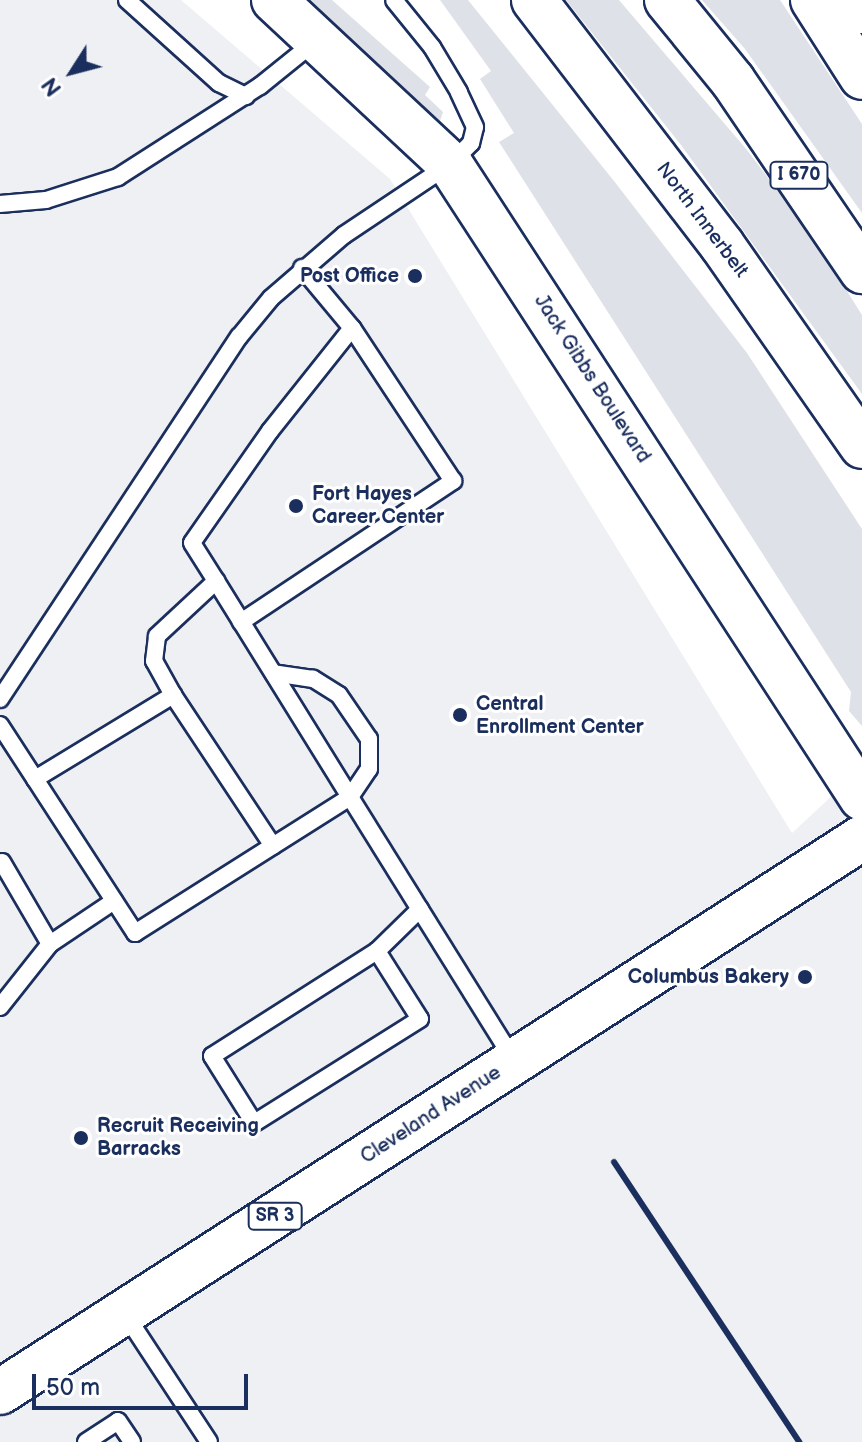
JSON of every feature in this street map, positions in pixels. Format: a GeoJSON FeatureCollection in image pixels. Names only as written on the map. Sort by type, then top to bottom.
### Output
{"type":"FeatureCollection","features":[{"type":"Feature","properties":{"kind":"main road","name":"Jack Gibbs Boulevard"},"geometry":{"type":"LineString","coordinates":[[274,0],[450,164],[862,798]]}},
{"type":"Feature","properties":{"kind":"main road","name":"North Innerbelt"},"geometry":{"type":"LineString","coordinates":[[534,0],[722,245],[862,446]]}},
{"type":"Feature","properties":{"kind":"main road","name":"I 670"},"geometry":{"type":"LineString","coordinates":[[667,0],[733,81],[862,271]]}},
{"type":"Feature","properties":{"kind":"main road"},"geometry":{"type":"LineString","coordinates":[[813,0],[862,77]]}},
{"type":"Feature","properties":{"kind":"main road"},"geometry":{"type":"LineString","coordinates":[[855,0],[862,11]]}},
{"type":"Feature","properties":{"kind":"main road","name":"Cleveland Avenue"},"geometry":{"type":"LineString","coordinates":[[0,1392],[862,838]]}},
{"type":"Feature","properties":{"kind":"lane"},"geometry":{"type":"LineString","coordinates":[[127,0],[219,83],[246,96]]}},
{"type":"Feature","properties":{"kind":"lane"},"geometry":{"type":"LineString","coordinates":[[0,699],[239,337],[302,268],[450,164],[471,143],[475,127],[432,47],[394,0]]}},
{"type":"Feature","properties":{"kind":"lane"},"geometry":{"type":"LineString","coordinates":[[0,204],[46,200],[118,177],[246,96],[318,39]]}},
{"type":"Feature","properties":{"kind":"lane"},"geometry":{"type":"LineString","coordinates":[[241,622],[453,481],[352,328],[302,268]]}},
{"type":"Feature","properties":{"kind":"lane"},"geometry":{"type":"LineString","coordinates":[[352,328],[270,431],[192,543],[515,1062]]}},
{"type":"Feature","properties":{"kind":"lane"},"geometry":{"type":"LineString","coordinates":[[216,581],[157,636],[154,661],[173,695],[273,846]]}},
{"type":"Feature","properties":{"kind":"lane"},"geometry":{"type":"LineString","coordinates":[[0,725],[135,933],[350,797],[369,769],[369,739],[339,695],[313,679],[273,673]]}},
{"type":"Feature","properties":{"kind":"lane"},"geometry":{"type":"LineString","coordinates":[[35,779],[173,695]]}},
{"type":"Feature","properties":{"kind":"lane"},"geometry":{"type":"LineString","coordinates":[[2,862],[50,944]]}},
{"type":"Feature","properties":{"kind":"lane"},"geometry":{"type":"LineString","coordinates":[[0,1007],[50,944],[114,901]]}},
{"type":"Feature","properties":{"kind":"lane"},"geometry":{"type":"LineString","coordinates":[[377,951],[420,1019],[254,1123],[212,1056],[377,951],[420,909]]}},
{"type":"Feature","properties":{"kind":"lane"},"geometry":{"type":"LineString","coordinates":[[125,1312],[209,1442]]}},
{"type":"Feature","properties":{"kind":"lane"},"geometry":{"type":"LineString","coordinates":[[86,1442],[118,1421],[132,1442]]}},
{"type":"Feature","properties":{"kind":"shaded area","name":"Fort Hayes Career Center"},"geometry":{"type":"Polygon","coordinates":[[[0,0],[181,0],[390,179],[792,833],[862,768],[862,1442],[0,1442],[0,0]]]}},
{"type":"Feature","properties":{"kind":"shaded area"},"geometry":{"type":"Polygon","coordinates":[[[304,0],[332,0],[430,87],[425,95],[443,112],[440,121],[304,0]]]}},
{"type":"Feature","properties":{"kind":"shaded area"},"geometry":{"type":"Polygon","coordinates":[[[440,0],[468,0],[614,181],[747,353],[862,529],[862,726],[849,711],[851,692],[499,142],[514,133],[480,79],[491,71],[440,0]]]}},
{"type":"Feature","properties":{"kind":"shaded area"},"geometry":{"type":"Polygon","coordinates":[[[566,0],[619,0],[747,150],[815,240],[862,315],[862,394],[681,145],[566,0]]]}},
{"type":"Feature","properties":{"kind":"shaded area"},"geometry":{"type":"Polygon","coordinates":[[[702,0],[780,0],[862,124],[862,213],[745,49],[702,0]]]}},
{"type":"Feature","properties":{"kind":"railway"},"geometry":{"type":"LineString","coordinates":[[614,1162],[799,1442]]}},
{"type":"Feature","properties":{"kind":"place","name":"Post Office"},"geometry":{"type":"Point","coordinates":[415,276]}},
{"type":"Feature","properties":{"kind":"place","name":"Fort Hayes Career Center"},"geometry":{"type":"Point","coordinates":[296,506]}},
{"type":"Feature","properties":{"kind":"place","name":"Central Enrollment Center"},"geometry":{"type":"Point","coordinates":[460,715]}},
{"type":"Feature","properties":{"kind":"place","name":"Columbus Bakery"},"geometry":{"type":"Point","coordinates":[805,977]}},
{"type":"Feature","properties":{"kind":"place","name":"Recruit Receiving Barracks"},"geometry":{"type":"Point","coordinates":[81,1138]}}]}
